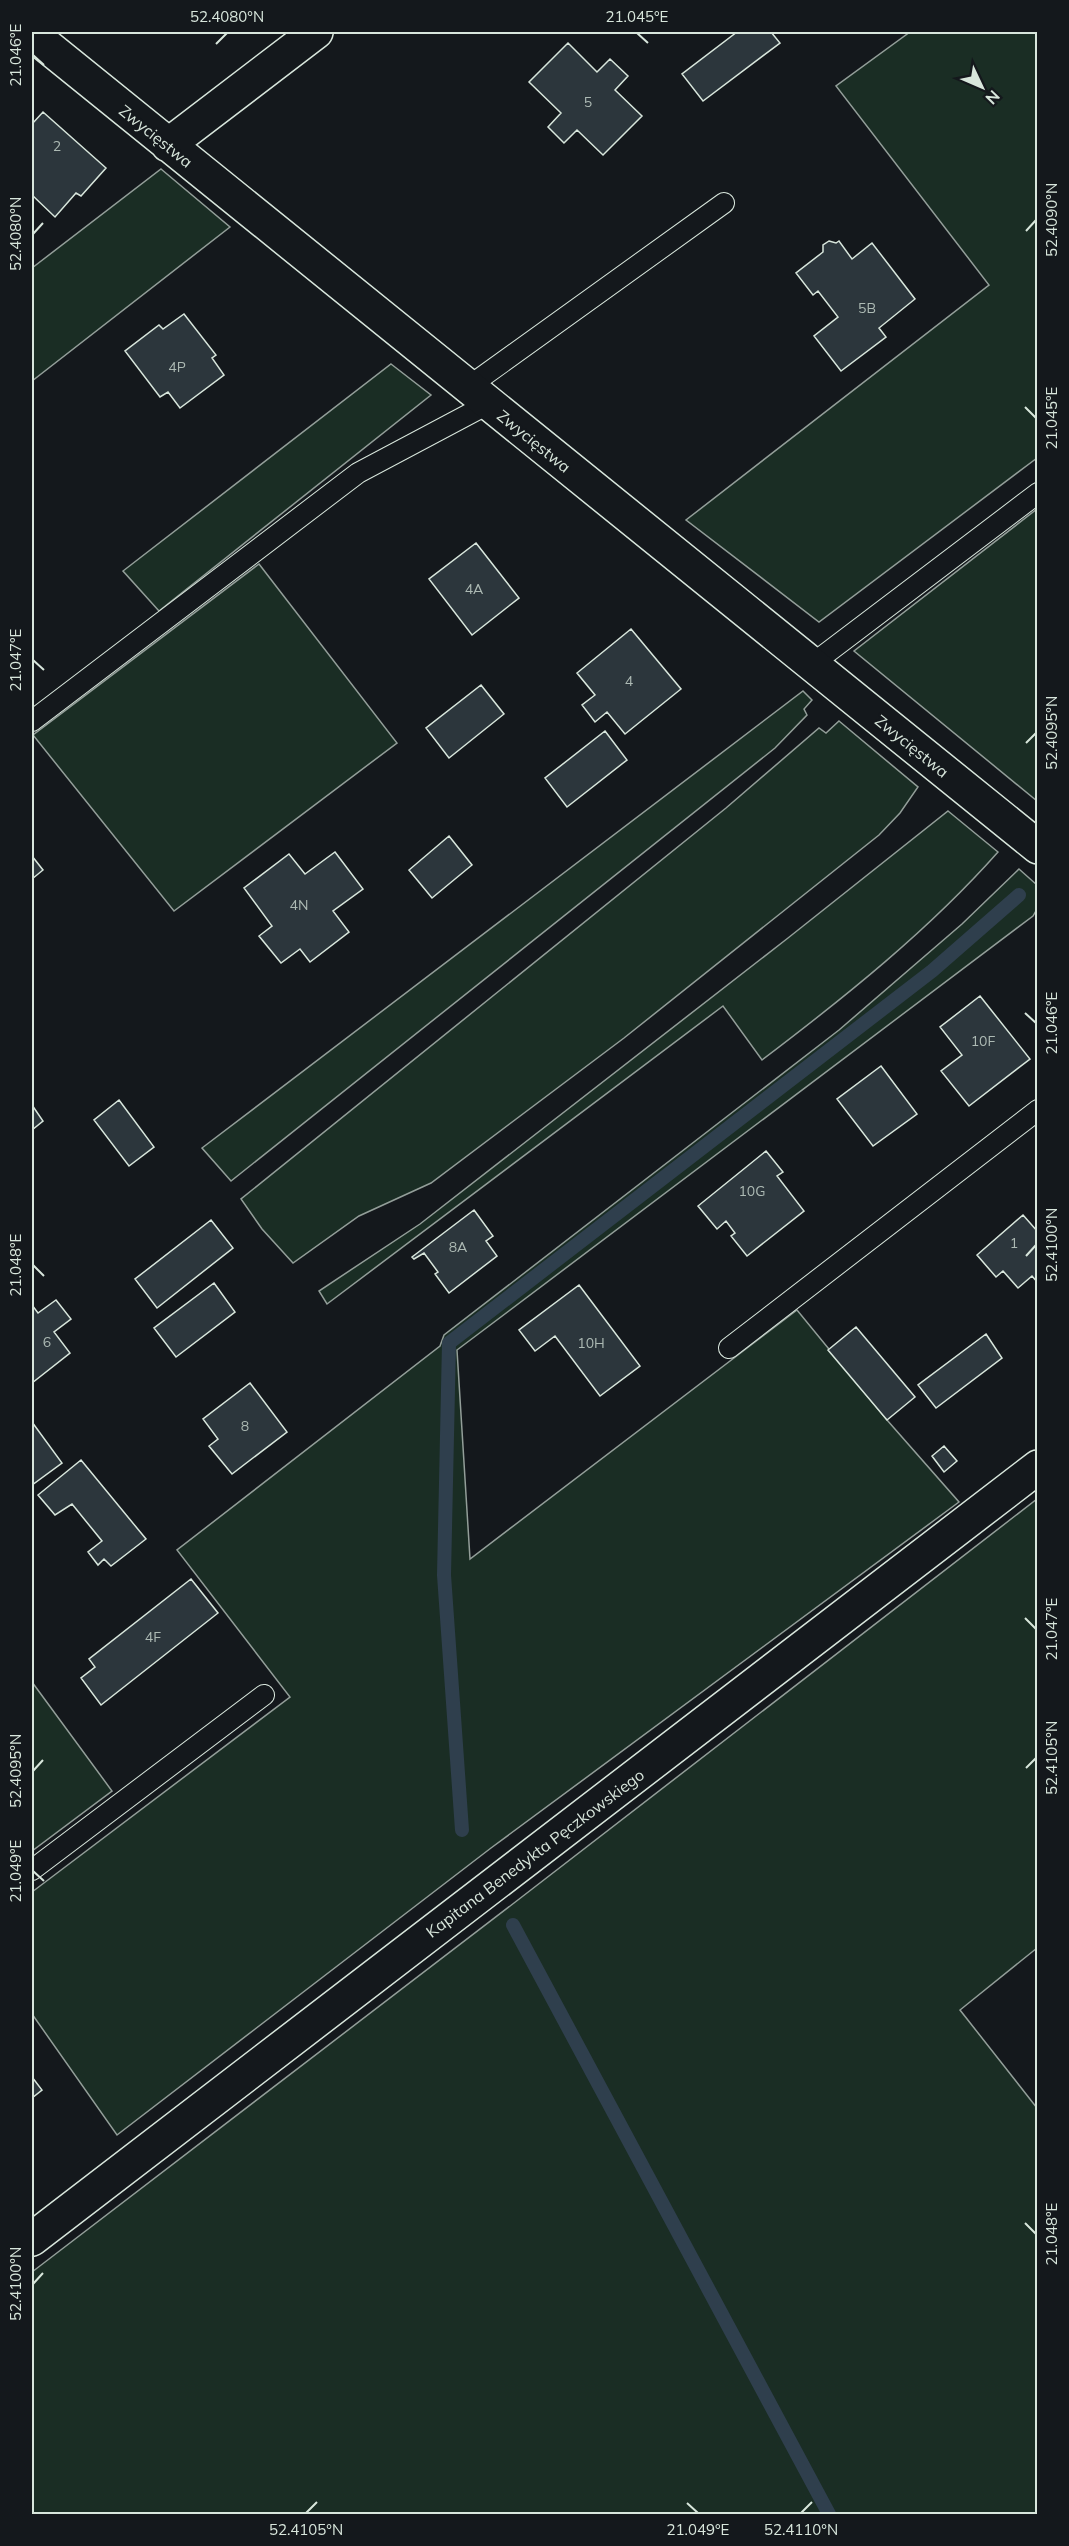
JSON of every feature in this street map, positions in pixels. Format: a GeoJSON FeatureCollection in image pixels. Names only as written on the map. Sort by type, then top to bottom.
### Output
{"type":"FeatureCollection","features":[{"type":"Feature","properties":{"kind":"street"},"geometry":{"type":"LineString","coordinates":[[168,145],[316,32]]}},
{"type":"Feature","properties":{"kind":"street","name":"Zwycięstwa"},"geometry":{"type":"LineString","coordinates":[[32,34],[1038,847]]}},
{"type":"Feature","properties":{"kind":"street","name":"Kapitana Benedykta Pęczkowskiego"},"geometry":{"type":"LineString","coordinates":[[32,2239],[1038,1467]]}},
{"type":"Feature","properties":{"kind":"lane"},"geometry":{"type":"LineString","coordinates":[[32,721],[358,473],[478,395],[724,203]]}},
{"type":"Feature","properties":{"kind":"lane"},"geometry":{"type":"LineString","coordinates":[[812,665],[1038,493]]}},
{"type":"Feature","properties":{"kind":"lane"},"geometry":{"type":"LineString","coordinates":[[729,1348],[1038,1110]]}},
{"type":"Feature","properties":{"kind":"lane"},"geometry":{"type":"LineString","coordinates":[[32,1870],[264,1695]]}},
{"type":"Feature","properties":{"kind":"green space"},"geometry":{"type":"Polygon","coordinates":[[[910,32],[1037,32],[1037,458],[819,622],[686,520],[989,285],[836,86],[910,32]]]}},
{"type":"Feature","properties":{"kind":"green space"},"geometry":{"type":"Polygon","coordinates":[[[161,169],[230,227],[32,381],[32,268],[161,169]]]}},
{"type":"Feature","properties":{"kind":"green space"},"geometry":{"type":"Polygon","coordinates":[[[391,364],[431,395],[159,611],[123,571],[391,364]]]}},
{"type":"Feature","properties":{"kind":"green space"},"geometry":{"type":"Polygon","coordinates":[[[1037,509],[1037,801],[854,651],[1037,509]]]}},
{"type":"Feature","properties":{"kind":"green space"},"geometry":{"type":"Polygon","coordinates":[[[259,564],[397,743],[174,911],[33,735],[259,564]]]}},
{"type":"Feature","properties":{"kind":"green space"},"geometry":{"type":"Polygon","coordinates":[[[803,691],[812,700],[804,709],[807,715],[775,748],[231,1181],[202,1148],[803,691]]]}},
{"type":"Feature","properties":{"kind":"green space"},"geometry":{"type":"Polygon","coordinates":[[[839,721],[918,787],[900,813],[879,835],[624,1038],[431,1183],[359,1216],[293,1263],[262,1229],[241,1199],[726,808],[819,728],[826,733],[839,721]]]}},
{"type":"Feature","properties":{"kind":"green space"},"geometry":{"type":"Polygon","coordinates":[[[948,811],[998,852],[944,909],[824,1012],[762,1060],[723,1006],[327,1304],[319,1291],[420,1224],[948,811]]]}},
{"type":"Feature","properties":{"kind":"green space"},"geometry":{"type":"Polygon","coordinates":[[[1019,869],[1037,885],[1037,909],[1033,916],[457,1350],[470,1559],[797,1310],[887,1420],[959,1502],[491,1848],[117,2135],[32,2014],[32,1892],[290,1697],[177,1550],[440,1346],[444,1335],[839,1030],[962,924],[1019,869]]]}},
{"type":"Feature","properties":{"kind":"green space"},"geometry":{"type":"Polygon","coordinates":[[[1037,1499],[1037,1948],[960,2010],[1037,2108],[1037,2514],[32,2514],[32,2272],[1037,1499]]]}},
{"type":"Feature","properties":{"kind":"green space"},"geometry":{"type":"Polygon","coordinates":[[[32,1682],[112,1791],[32,1851],[32,1682]]]}},
{"type":"Feature","properties":{"kind":"building"},"geometry":{"type":"Polygon","coordinates":[[[737,32],[771,32],[780,43],[703,101],[682,74],[737,32]]]}},
{"type":"Feature","properties":{"kind":"building"},"geometry":{"type":"Polygon","coordinates":[[[568,43],[597,72],[610,59],[628,76],[615,90],[642,116],[603,155],[577,130],[564,143],[548,127],[561,113],[529,82],[568,43]]]}},
{"type":"Feature","properties":{"kind":"building"},"geometry":{"type":"Polygon","coordinates":[[[43,112],[106,168],[81,196],[76,193],[55,217],[32,195],[32,124],[43,112]]]}},
{"type":"Feature","properties":{"kind":"building"},"geometry":{"type":"Polygon","coordinates":[[[829,241],[836,243],[839,241],[852,259],[872,243],[915,299],[879,328],[886,337],[841,371],[814,336],[838,317],[818,291],[813,295],[796,273],[823,252],[823,245],[829,241]]]}},
{"type":"Feature","properties":{"kind":"building"},"geometry":{"type":"Polygon","coordinates":[[[184,314],[216,355],[212,358],[224,375],[180,408],[168,392],[160,397],[125,351],[159,325],[163,329],[184,314]]]}},
{"type":"Feature","properties":{"kind":"building"},"geometry":{"type":"Polygon","coordinates":[[[476,543],[519,598],[472,635],[429,579],[476,543]]]}},
{"type":"Feature","properties":{"kind":"building"},"geometry":{"type":"Polygon","coordinates":[[[631,629],[681,689],[625,734],[607,712],[595,722],[582,705],[595,695],[577,673],[631,629]]]}},
{"type":"Feature","properties":{"kind":"building"},"geometry":{"type":"Polygon","coordinates":[[[481,685],[504,714],[449,758],[426,728],[481,685]]]}},
{"type":"Feature","properties":{"kind":"building"},"geometry":{"type":"Polygon","coordinates":[[[605,731],[627,760],[567,807],[545,778],[605,731]]]}},
{"type":"Feature","properties":{"kind":"building"},"geometry":{"type":"Polygon","coordinates":[[[449,836],[472,865],[432,898],[409,870],[449,836]]]}},
{"type":"Feature","properties":{"kind":"building"},"geometry":{"type":"Polygon","coordinates":[[[335,852],[363,889],[333,911],[349,932],[310,962],[300,949],[281,963],[259,936],[272,926],[244,888],[289,854],[305,874],[335,852]]]}},
{"type":"Feature","properties":{"kind":"building"},"geometry":{"type":"Polygon","coordinates":[[[32,856],[43,870],[32,879],[32,856]]]}},
{"type":"Feature","properties":{"kind":"building"},"geometry":{"type":"Polygon","coordinates":[[[980,996],[1030,1059],[969,1106],[941,1071],[962,1055],[940,1027],[980,996]]]}},
{"type":"Feature","properties":{"kind":"building"},"geometry":{"type":"Polygon","coordinates":[[[881,1066],[917,1114],[873,1146],[837,1099],[881,1066]]]}},
{"type":"Feature","properties":{"kind":"building"},"geometry":{"type":"Polygon","coordinates":[[[119,1100],[154,1147],[129,1166],[94,1120],[119,1100]]]}},
{"type":"Feature","properties":{"kind":"building"},"geometry":{"type":"Polygon","coordinates":[[[32,1105],[43,1121],[32,1130],[32,1105]]]}},
{"type":"Feature","properties":{"kind":"building"},"geometry":{"type":"Polygon","coordinates":[[[766,1151],[783,1172],[777,1176],[804,1211],[747,1256],[731,1236],[735,1233],[726,1221],[717,1229],[698,1206],[766,1151]]]}},
{"type":"Feature","properties":{"kind":"building"},"geometry":{"type":"Polygon","coordinates":[[[474,1210],[493,1236],[486,1241],[497,1256],[449,1293],[435,1274],[438,1272],[424,1253],[414,1259],[412,1257],[474,1210]]]}},
{"type":"Feature","properties":{"kind":"building"},"geometry":{"type":"Polygon","coordinates":[[[1023,1215],[1038,1232],[1038,1283],[1032,1276],[1018,1288],[1003,1271],[996,1277],[977,1255],[1023,1215]]]}},
{"type":"Feature","properties":{"kind":"building"},"geometry":{"type":"Polygon","coordinates":[[[211,1220],[233,1248],[157,1308],[135,1279],[211,1220]]]}},
{"type":"Feature","properties":{"kind":"building"},"geometry":{"type":"Polygon","coordinates":[[[214,1283],[235,1312],[176,1357],[154,1328],[214,1283]]]}},
{"type":"Feature","properties":{"kind":"building"},"geometry":{"type":"Polygon","coordinates":[[[579,1285],[640,1366],[600,1396],[555,1336],[535,1351],[519,1330],[579,1285]]]}},
{"type":"Feature","properties":{"kind":"building"},"geometry":{"type":"Polygon","coordinates":[[[56,1300],[71,1319],[54,1332],[70,1353],[32,1383],[32,1305],[38,1313],[56,1300]]]}},
{"type":"Feature","properties":{"kind":"building"},"geometry":{"type":"Polygon","coordinates":[[[856,1327],[915,1397],[887,1420],[828,1350],[856,1327]]]}},
{"type":"Feature","properties":{"kind":"building"},"geometry":{"type":"Polygon","coordinates":[[[986,1334],[1002,1358],[936,1408],[918,1385],[986,1334]]]}},
{"type":"Feature","properties":{"kind":"building"},"geometry":{"type":"Polygon","coordinates":[[[250,1383],[287,1432],[232,1474],[209,1446],[218,1439],[203,1419],[250,1383]]]}},
{"type":"Feature","properties":{"kind":"building"},"geometry":{"type":"Polygon","coordinates":[[[32,1422],[62,1463],[32,1485],[32,1422]]]}},
{"type":"Feature","properties":{"kind":"building"},"geometry":{"type":"Polygon","coordinates":[[[944,1446],[957,1461],[944,1472],[932,1456],[944,1446]]]}},
{"type":"Feature","properties":{"kind":"building"},"geometry":{"type":"Polygon","coordinates":[[[81,1460],[146,1539],[111,1566],[104,1559],[98,1565],[88,1552],[102,1541],[72,1504],[55,1515],[38,1495],[81,1460]]]}},
{"type":"Feature","properties":{"kind":"building"},"geometry":{"type":"Polygon","coordinates":[[[191,1579],[218,1613],[101,1705],[81,1678],[95,1667],[89,1659],[191,1579]]]}},
{"type":"Feature","properties":{"kind":"building"},"geometry":{"type":"Polygon","coordinates":[[[32,2077],[42,2090],[32,2098],[32,2077]]]}},
{"type":"Feature","properties":{"kind":"waterway"},"geometry":{"type":"LineString","coordinates":[[462,1830],[444,1575],[449,1343],[932,971],[1019,895]]}},
{"type":"Feature","properties":{"kind":"waterway"},"geometry":{"type":"LineString","coordinates":[[513,1925],[829,2514]]}}]}
